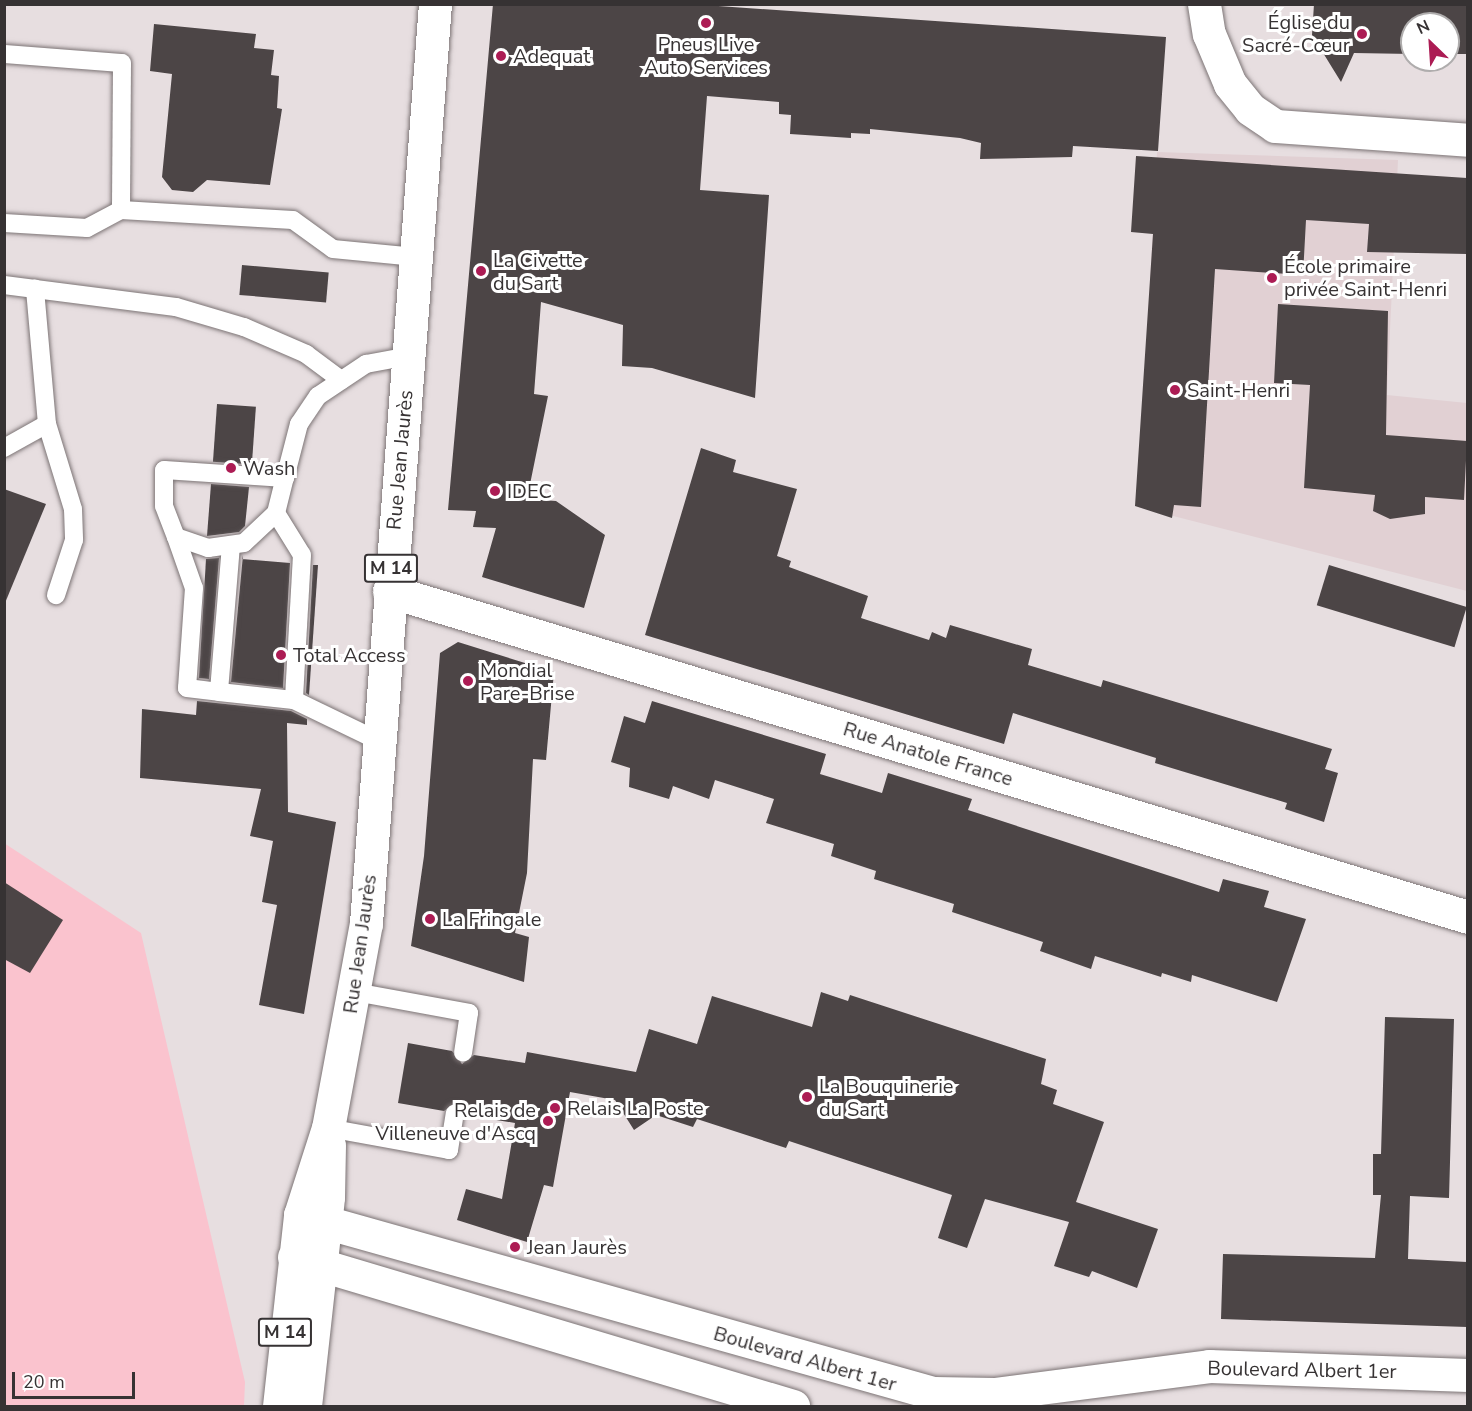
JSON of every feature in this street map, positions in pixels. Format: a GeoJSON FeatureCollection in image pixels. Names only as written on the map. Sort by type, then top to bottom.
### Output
{"type":"FeatureCollection","features":[{"type":"Feature","properties":{"kind":"street","name":"Rue Jean Jaurès"},"geometry":{"type":"LineString","coordinates":[[279,1407],[307,1261],[328,1128],[355,992],[380,741],[389,591],[435,4]]}},
{"type":"Feature","properties":{"kind":"street"},"geometry":{"type":"LineString","coordinates":[[1204,4],[1212,43],[1230,84],[1250,110],[1275,126],[1467,140]]}},
{"type":"Feature","properties":{"kind":"street","name":"Rue Anatole France"},"geometry":{"type":"LineString","coordinates":[[389,591],[1467,917]]}},
{"type":"Feature","properties":{"kind":"street","name":"Boulevard Albert 1er"},"geometry":{"type":"LineString","coordinates":[[313,1219],[933,1393],[1005,1393],[1209,1366],[1467,1375]]}},
{"type":"Feature","properties":{"kind":"street","name":"Rue Jean Jaurès"},"geometry":{"type":"LineString","coordinates":[[305,1407],[307,1261]]}},
{"type":"Feature","properties":{"kind":"street"},"geometry":{"type":"LineString","coordinates":[[307,1261],[794,1407]]}},
{"type":"Feature","properties":{"kind":"lane"},"geometry":{"type":"LineString","coordinates":[[4,54],[122,63],[121,210]]}},
{"type":"Feature","properties":{"kind":"lane"},"geometry":{"type":"LineString","coordinates":[[4,223],[87,228],[121,210],[293,220],[333,249],[416,257]]}},
{"type":"Feature","properties":{"kind":"lane"},"geometry":{"type":"LineString","coordinates":[[4,285],[176,307],[244,327],[306,354],[341,380]]}},
{"type":"Feature","properties":{"kind":"lane"},"geometry":{"type":"LineString","coordinates":[[34,289],[47,424],[73,509],[74,540],[56,595]]}},
{"type":"Feature","properties":{"kind":"lane"},"geometry":{"type":"LineString","coordinates":[[176,537],[208,548],[244,543],[276,513],[299,424],[318,396],[366,364],[409,356]]}},
{"type":"Feature","properties":{"kind":"lane"},"geometry":{"type":"LineString","coordinates":[[4,448],[47,424]]}},
{"type":"Feature","properties":{"kind":"lane"},"geometry":{"type":"LineString","coordinates":[[285,478],[164,470],[164,506],[194,588],[187,688],[294,700],[380,741]]}},
{"type":"Feature","properties":{"kind":"lane"},"geometry":{"type":"LineString","coordinates":[[276,513],[302,555],[294,700]]}},
{"type":"Feature","properties":{"kind":"lane"},"geometry":{"type":"LineString","coordinates":[[219,692],[231,545]]}},
{"type":"Feature","properties":{"kind":"lane"},"geometry":{"type":"LineString","coordinates":[[355,992],[469,1013],[463,1053]]}},
{"type":"Feature","properties":{"kind":"lane"},"geometry":{"type":"LineString","coordinates":[[328,1128],[449,1150],[454,1113]]}},
{"type":"Feature","properties":{"kind":"shaded area","name":"École primaire privée Saint-Henri"},"geometry":{"type":"Polygon","coordinates":[[[1157,152],[1398,160],[1387,395],[1467,403],[1467,591],[1138,507],[1157,152]]]}},
{"type":"Feature","properties":{"kind":"shaded area"},"geometry":{"type":"Polygon","coordinates":[[[4,843],[141,933],[245,1382],[244,1406],[5,1406],[4,843]]]}},
{"type":"Feature","properties":{"kind":"building"},"geometry":{"type":"Polygon","coordinates":[[[493,4],[690,4],[1166,37],[1158,151],[1073,146],[1072,157],[980,159],[981,143],[960,138],[870,129],[870,134],[851,133],[851,138],[790,134],[791,115],[779,114],[779,102],[707,96],[700,190],[769,195],[755,398],[652,368],[622,366],[623,325],[541,302],[534,394],[548,396],[527,499],[556,501],[605,535],[584,608],[482,577],[496,528],[473,527],[476,511],[448,510],[493,4]]]}},
{"type":"Feature","properties":{"kind":"building","name":"Église du Sacré-Cœur"},"geometry":{"type":"Polygon","coordinates":[[[1314,4],[1467,4],[1467,54],[1460,54],[1460,12],[1400,12],[1400,54],[1354,53],[1341,82],[1312,35],[1314,4]]]}},
{"type":"Feature","properties":{"kind":"building"},"geometry":{"type":"Polygon","coordinates":[[[154,24],[256,34],[254,48],[274,50],[271,75],[279,76],[277,108],[282,109],[270,185],[207,180],[193,192],[172,190],[162,177],[172,74],[150,71],[154,24]]]}},
{"type":"Feature","properties":{"kind":"building","name":"Saint-Henri"},"geometry":{"type":"Polygon","coordinates":[[[1136,156],[1467,178],[1467,254],[1367,252],[1369,224],[1306,220],[1303,275],[1215,269],[1201,507],[1174,505],[1172,518],[1135,506],[1153,234],[1131,232],[1136,156]]]}},
{"type":"Feature","properties":{"kind":"building"},"geometry":{"type":"Polygon","coordinates":[[[242,265],[329,273],[326,302],[239,295],[242,265]]]}},
{"type":"Feature","properties":{"kind":"building","name":"Saint-Henri"},"geometry":{"type":"Polygon","coordinates":[[[1278,304],[1388,311],[1386,435],[1467,441],[1464,500],[1425,497],[1425,514],[1390,519],[1373,511],[1375,495],[1304,488],[1310,385],[1274,383],[1278,304]]]}},
{"type":"Feature","properties":{"kind":"building"},"geometry":{"type":"Polygon","coordinates":[[[217,404],[256,407],[252,465],[213,462],[217,404]]]}},
{"type":"Feature","properties":{"kind":"building"},"geometry":{"type":"Polygon","coordinates":[[[701,448],[736,460],[733,472],[797,489],[777,556],[791,561],[789,567],[868,596],[861,618],[929,640],[932,632],[946,638],[950,625],[1032,649],[1028,665],[1101,687],[1103,680],[1332,749],[1325,769],[1338,773],[1324,822],[1285,809],[1287,803],[1155,763],[1156,758],[1013,713],[1004,744],[645,635],[701,448]]]}},
{"type":"Feature","properties":{"kind":"building"},"geometry":{"type":"Polygon","coordinates":[[[211,484],[249,487],[245,526],[239,532],[207,536],[211,484]]]}},
{"type":"Feature","properties":{"kind":"building"},"geometry":{"type":"Polygon","coordinates":[[[4,489],[46,504],[5,603],[4,603],[4,489]]]}},
{"type":"Feature","properties":{"kind":"building"},"geometry":{"type":"Polygon","coordinates":[[[219,558],[209,679],[199,678],[206,559],[219,558]]]}},
{"type":"Feature","properties":{"kind":"building"},"geometry":{"type":"Polygon","coordinates":[[[243,559],[290,563],[283,688],[231,682],[243,559]]]}},
{"type":"Feature","properties":{"kind":"building"},"geometry":{"type":"Polygon","coordinates":[[[313,565],[318,565],[309,695],[306,693],[313,565]]]}},
{"type":"Feature","properties":{"kind":"building"},"geometry":{"type":"Polygon","coordinates":[[[1329,565],[1467,607],[1454,647],[1317,605],[1329,565]]]}},
{"type":"Feature","properties":{"kind":"building"},"geometry":{"type":"Polygon","coordinates":[[[458,642],[554,672],[546,760],[533,759],[527,873],[515,933],[529,937],[524,982],[411,946],[424,856],[440,653],[458,642]]]}},
{"type":"Feature","properties":{"kind":"building"},"geometry":{"type":"Polygon","coordinates":[[[197,701],[291,711],[307,719],[307,725],[287,723],[288,812],[336,822],[304,1014],[259,1005],[277,905],[262,902],[273,841],[250,836],[261,789],[140,778],[142,709],[196,715],[197,701]]]}},
{"type":"Feature","properties":{"kind":"building"},"geometry":{"type":"Polygon","coordinates":[[[652,701],[826,754],[820,774],[882,793],[888,773],[972,799],[968,810],[1219,892],[1223,879],[1269,891],[1264,907],[1306,919],[1277,1002],[1192,975],[1191,982],[1162,973],[1161,977],[1095,956],[1091,969],[1040,951],[1043,942],[952,912],[954,904],[874,879],[876,871],[831,856],[834,844],[766,823],[774,799],[715,780],[709,799],[673,786],[669,799],[629,787],[630,768],[611,762],[624,716],[645,723],[652,701]]]}},
{"type":"Feature","properties":{"kind":"building"},"geometry":{"type":"Polygon","coordinates":[[[4,882],[63,920],[30,973],[4,959],[4,882]]]}},
{"type":"Feature","properties":{"kind":"building"},"geometry":{"type":"Polygon","coordinates":[[[821,992],[848,1001],[850,995],[1046,1059],[1041,1084],[1057,1090],[1053,1104],[1104,1122],[1076,1202],[1158,1229],[1137,1288],[1092,1271],[1089,1277],[1054,1266],[1069,1222],[985,1199],[967,1248],[938,1238],[952,1195],[789,1141],[786,1148],[697,1119],[693,1127],[656,1115],[634,1130],[615,1100],[570,1092],[553,1187],[544,1185],[527,1242],[457,1220],[466,1189],[502,1199],[515,1123],[466,1115],[457,1102],[444,1111],[398,1103],[408,1043],[452,1051],[462,1064],[474,1055],[525,1063],[527,1052],[636,1072],[649,1029],[697,1044],[712,996],[812,1027],[821,992]]]}},
{"type":"Feature","properties":{"kind":"building"},"geometry":{"type":"Polygon","coordinates":[[[1385,1017],[1454,1019],[1449,1198],[1410,1196],[1408,1259],[1467,1262],[1467,1327],[1221,1319],[1223,1254],[1375,1258],[1381,1195],[1373,1195],[1373,1154],[1381,1154],[1385,1017]]]}},
{"type":"Feature","properties":{"kind":"place","name":"Pneus Live Auto Services"},"geometry":{"type":"Point","coordinates":[706,23]}},
{"type":"Feature","properties":{"kind":"place","name":"Église du Sacré-Cœur"},"geometry":{"type":"Point","coordinates":[1362,34]}},
{"type":"Feature","properties":{"kind":"place","name":"Adequat"},"geometry":{"type":"Point","coordinates":[501,56]}},
{"type":"Feature","properties":{"kind":"place","name":"La Civette du Sart"},"geometry":{"type":"Point","coordinates":[481,271]}},
{"type":"Feature","properties":{"kind":"place","name":"École primaire privée Saint-Henri"},"geometry":{"type":"Point","coordinates":[1272,278]}},
{"type":"Feature","properties":{"kind":"place","name":"Saint-Henri"},"geometry":{"type":"Point","coordinates":[1175,390]}},
{"type":"Feature","properties":{"kind":"place","name":"Wash"},"geometry":{"type":"Point","coordinates":[231,468]}},
{"type":"Feature","properties":{"kind":"place","name":"IDEC"},"geometry":{"type":"Point","coordinates":[495,491]}},
{"type":"Feature","properties":{"kind":"place","name":"Total Access"},"geometry":{"type":"Point","coordinates":[281,655]}},
{"type":"Feature","properties":{"kind":"place","name":"Mondial Pare-Brise"},"geometry":{"type":"Point","coordinates":[468,681]}},
{"type":"Feature","properties":{"kind":"place","name":"La Fringale"},"geometry":{"type":"Point","coordinates":[430,919]}},
{"type":"Feature","properties":{"kind":"place","name":"La Bouquinerie du Sart"},"geometry":{"type":"Point","coordinates":[807,1097]}},
{"type":"Feature","properties":{"kind":"place","name":"Relais La Poste"},"geometry":{"type":"Point","coordinates":[555,1108]}},
{"type":"Feature","properties":{"kind":"place","name":"Relais de Villeneuve d'Ascq"},"geometry":{"type":"Point","coordinates":[548,1121]}},
{"type":"Feature","properties":{"kind":"place","name":"Jean Jaurès"},"geometry":{"type":"Point","coordinates":[515,1247]}}]}
